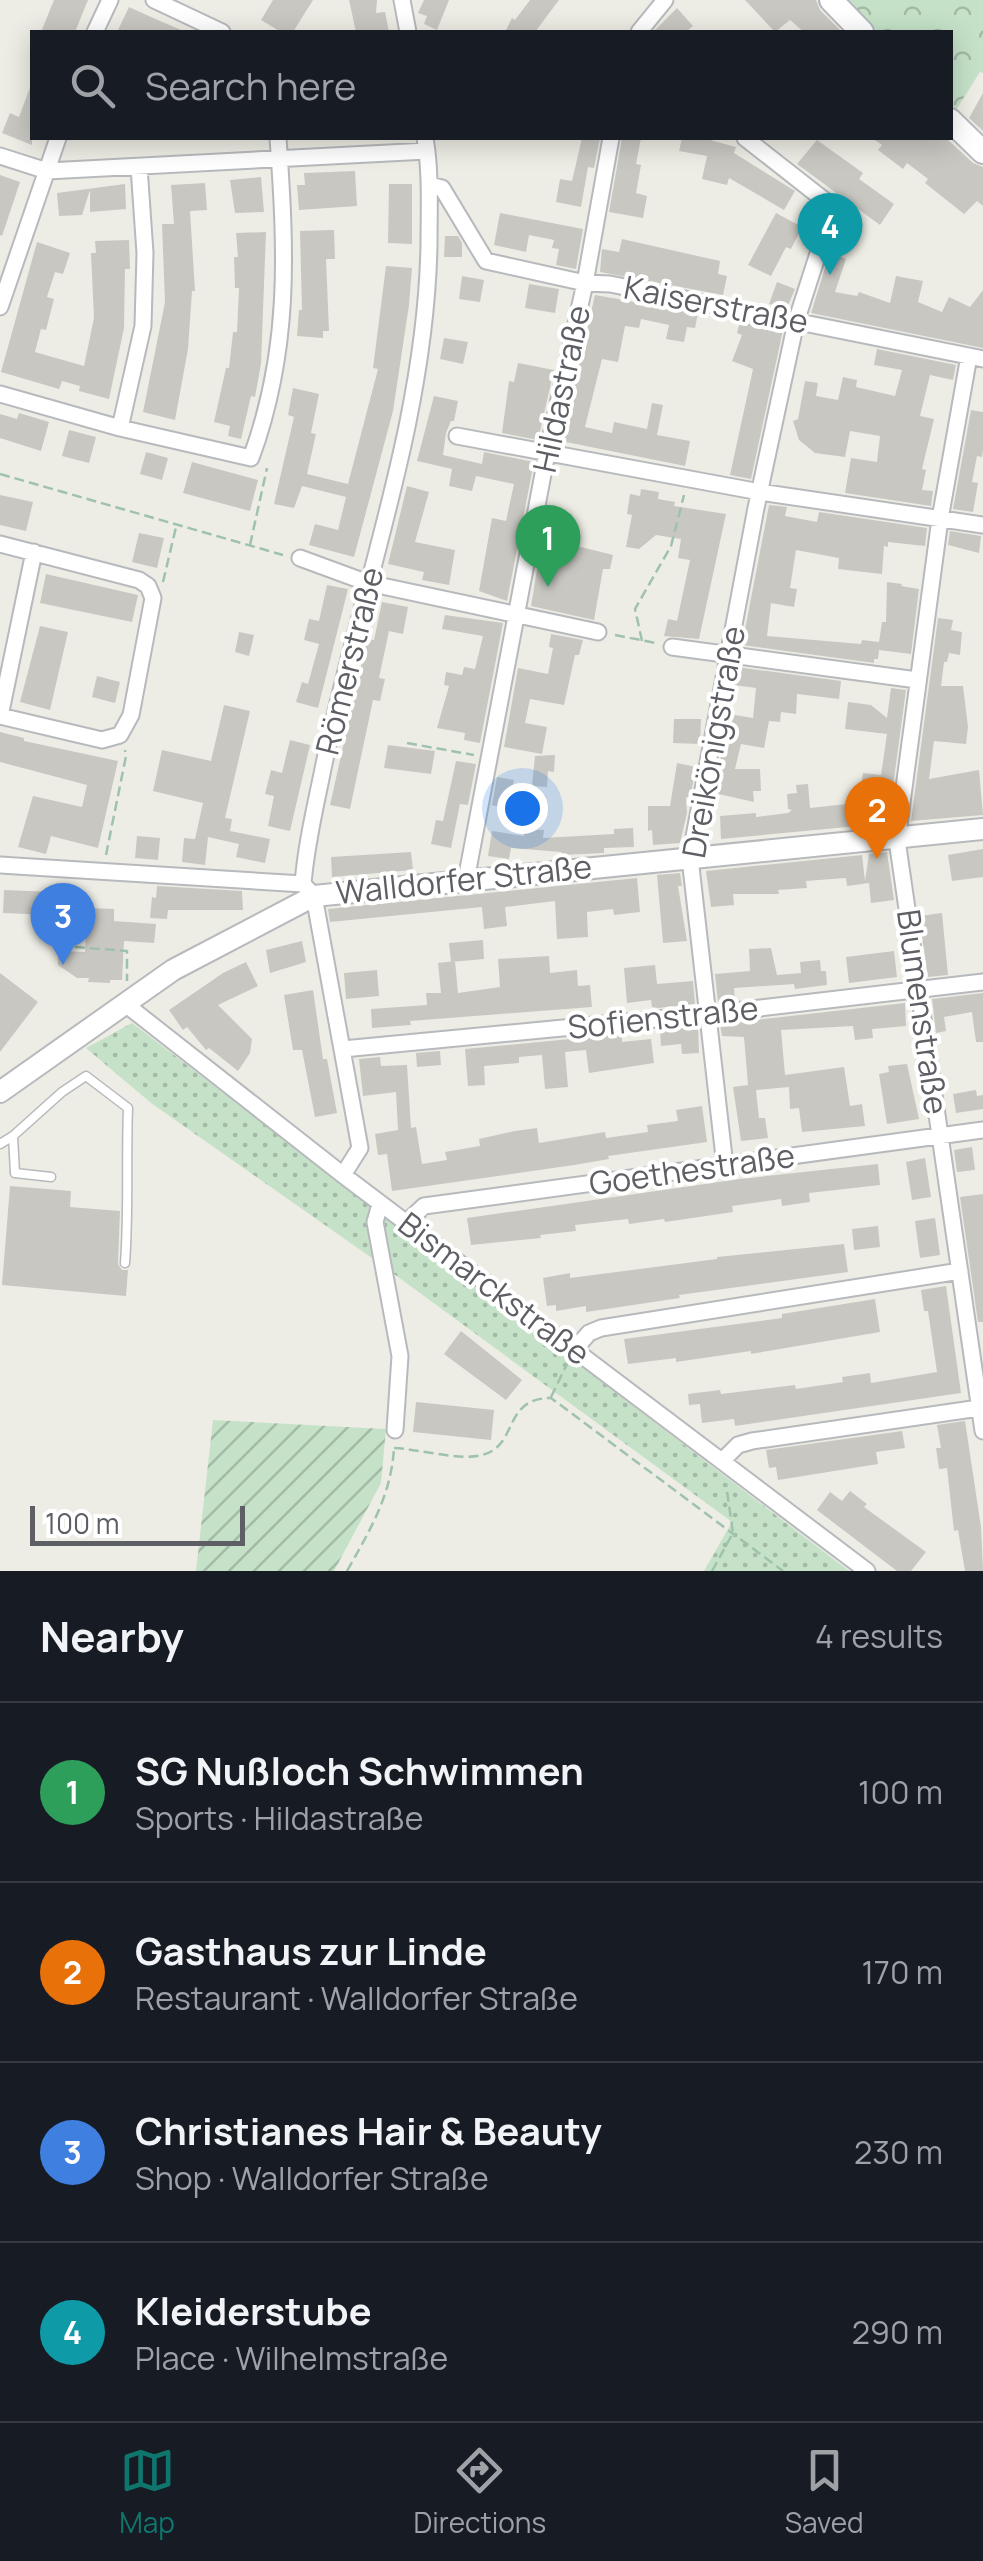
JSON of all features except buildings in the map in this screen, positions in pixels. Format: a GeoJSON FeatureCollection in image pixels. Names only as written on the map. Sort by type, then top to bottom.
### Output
{"type":"FeatureCollection","features":[{"type":"Feature","properties":{"kind":"main road"},"geometry":{"type":"LineString","coordinates":[[831,0],[860,30]]}},
{"type":"Feature","properties":{"kind":"main road"},"geometry":{"type":"LineString","coordinates":[[953,123],[983,152]]}},
{"type":"Feature","properties":{"kind":"street"},"geometry":{"type":"LineString","coordinates":[[96,30],[110,0]]}},
{"type":"Feature","properties":{"kind":"street"},"geometry":{"type":"LineString","coordinates":[[154,0],[218,30]]}},
{"type":"Feature","properties":{"kind":"street"},"geometry":{"type":"LineString","coordinates":[[641,30],[665,0]]}},
{"type":"Feature","properties":{"kind":"street"},"geometry":{"type":"LineString","coordinates":[[406,4],[408,30]]}},
{"type":"Feature","properties":{"kind":"street"},"geometry":{"type":"LineString","coordinates":[[0,307],[57,140]]}},
{"type":"Feature","properties":{"kind":"street"},"geometry":{"type":"LineString","coordinates":[[0,394],[120,428],[251,458],[266,416],[284,317],[286,242],[278,140]]}},
{"type":"Feature","properties":{"kind":"street","name":"Hildastraße"},"geometry":{"type":"LineString","coordinates":[[466,880],[547,452],[585,284],[610,140]]}},
{"type":"Feature","properties":{"kind":"street","name":"Dreikönigstraße"},"geometry":{"type":"LineString","coordinates":[[725,1166],[690,858],[796,322],[834,207],[748,140]]}},
{"type":"Feature","properties":{"kind":"street"},"geometry":{"type":"LineString","coordinates":[[0,156],[47,171],[280,158],[426,144]]}},
{"type":"Feature","properties":{"kind":"street","name":"Römerstraße"},"geometry":{"type":"LineString","coordinates":[[343,1175],[360,1148],[305,860],[332,728],[406,435],[421,360],[428,278],[430,185],[426,144]]}},
{"type":"Feature","properties":{"kind":"street"},"geometry":{"type":"LineString","coordinates":[[120,428],[142,326],[145,292],[139,167]]}},
{"type":"Feature","properties":{"kind":"street","name":"Kaiserstraße"},"geometry":{"type":"LineString","coordinates":[[430,185],[442,188],[486,262],[976,357]]}},
{"type":"Feature","properties":{"kind":"street","name":"Blumenstraße"},"geometry":{"type":"LineString","coordinates":[[976,357],[940,519],[897,840],[960,1271],[976,1332],[983,1431]]}},
{"type":"Feature","properties":{"kind":"street"},"geometry":{"type":"LineString","coordinates":[[457,436],[760,492],[983,524]]}},
{"type":"Feature","properties":{"kind":"street"},"geometry":{"type":"LineString","coordinates":[[0,544],[34,552],[139,580],[151,592],[152,605],[131,714],[120,735],[102,740],[0,716],[34,552]]}},
{"type":"Feature","properties":{"kind":"street"},"geometry":{"type":"LineString","coordinates":[[300,558],[368,583],[598,632]]}},
{"type":"Feature","properties":{"kind":"street"},"geometry":{"type":"LineString","coordinates":[[672,646],[917,680]]}},
{"type":"Feature","properties":{"kind":"street","name":"Walldorfer Straße"},"geometry":{"type":"LineString","coordinates":[[0,1092],[126,995],[308,890],[466,880],[983,829]]}},
{"type":"Feature","properties":{"kind":"street"},"geometry":{"type":"LineString","coordinates":[[0,865],[103,870],[308,890]]}},
{"type":"Feature","properties":{"kind":"street","name":"Sofienstraße"},"geometry":{"type":"LineString","coordinates":[[343,1050],[983,982]]}},
{"type":"Feature","properties":{"kind":"street","name":"Bismarckstraße"},"geometry":{"type":"LineString","coordinates":[[126,995],[380,1204],[867,1571]]}},
{"type":"Feature","properties":{"kind":"street","name":"Goethestraße"},"geometry":{"type":"LineString","coordinates":[[407,1222],[424,1206],[983,1130]]}},
{"type":"Feature","properties":{"kind":"street"},"geometry":{"type":"LineString","coordinates":[[380,1204],[375,1222],[400,1356],[395,1430]]}},
{"type":"Feature","properties":{"kind":"street"},"geometry":{"type":"LineString","coordinates":[[575,1349],[589,1333],[601,1328],[960,1271]]}},
{"type":"Feature","properties":{"kind":"street"},"geometry":{"type":"LineString","coordinates":[[722,1461],[738,1445],[752,1440],[979,1408]]}},
{"type":"Feature","properties":{"kind":"lane"},"geometry":{"type":"LineString","coordinates":[[0,1144],[86,1076],[128,1108],[125,1184],[130,1200],[126,1263]]}},
{"type":"Feature","properties":{"kind":"lane"},"geometry":{"type":"LineString","coordinates":[[13,1136],[15,1173],[51,1177]]}},
{"type":"Feature","properties":{"kind":"path"},"geometry":{"type":"LineString","coordinates":[[250,545],[267,468]]}},
{"type":"Feature","properties":{"kind":"path"},"geometry":{"type":"LineString","coordinates":[[0,474],[300,558]]}},
{"type":"Feature","properties":{"kind":"path"},"geometry":{"type":"LineString","coordinates":[[642,640],[635,609],[670,546],[686,488]]}},
{"type":"Feature","properties":{"kind":"path"},"geometry":{"type":"LineString","coordinates":[[151,592],[164,582],[176,525]]}},
{"type":"Feature","properties":{"kind":"path"},"geometry":{"type":"LineString","coordinates":[[618,636],[672,646]]}},
{"type":"Feature","properties":{"kind":"path"},"geometry":{"type":"LineString","coordinates":[[103,870],[126,756],[120,735]]}},
{"type":"Feature","properties":{"kind":"path"},"geometry":{"type":"LineString","coordinates":[[407,742],[490,758]]}},
{"type":"Feature","properties":{"kind":"path"},"geometry":{"type":"LineString","coordinates":[[60,946],[128,951],[126,995]]}},
{"type":"Feature","properties":{"kind":"path"},"geometry":{"type":"LineString","coordinates":[[551,1398],[575,1349]]}},
{"type":"Feature","properties":{"kind":"path"},"geometry":{"type":"LineString","coordinates":[[347,1571],[390,1487],[394,1448],[482,1455],[501,1442],[525,1402],[534,1398],[551,1398],[784,1571]]}},
{"type":"Feature","properties":{"kind":"path"},"geometry":{"type":"LineString","coordinates":[[712,1571],[734,1533],[722,1461]]}},
{"type":"Feature","properties":{"kind":"green space"},"geometry":{"type":"Polygon","coordinates":[[[840,0],[983,0],[983,73],[980,72],[956,110],[953,30],[869,30],[840,0]]]}},
{"type":"Feature","properties":{"kind":"green space"},"geometry":{"type":"Polygon","coordinates":[[[132,1023],[849,1571],[704,1571],[732,1522],[379,1263],[151,1103],[86,1048],[132,1023]]]}},
{"type":"Feature","properties":{"kind":"green space"},"geometry":{"type":"Polygon","coordinates":[[[213,1420],[386,1429],[381,1483],[334,1571],[196,1571],[213,1420]]]}},
{"type":"Feature","properties":{"kind":"place","name":"Kleiderstube"},"geometry":{"type":"Point","coordinates":[830,275]}},
{"type":"Feature","properties":{"kind":"place","name":"SG Nußloch Schwimmen"},"geometry":{"type":"Point","coordinates":[548,587]}},
{"type":"Feature","properties":{"kind":"place","name":"Gasthaus zur Linde"},"geometry":{"type":"Point","coordinates":[877,859]}},
{"type":"Feature","properties":{"kind":"place","name":"Christianes Hair & Beauty"},"geometry":{"type":"Point","coordinates":[63,965]}}]}
